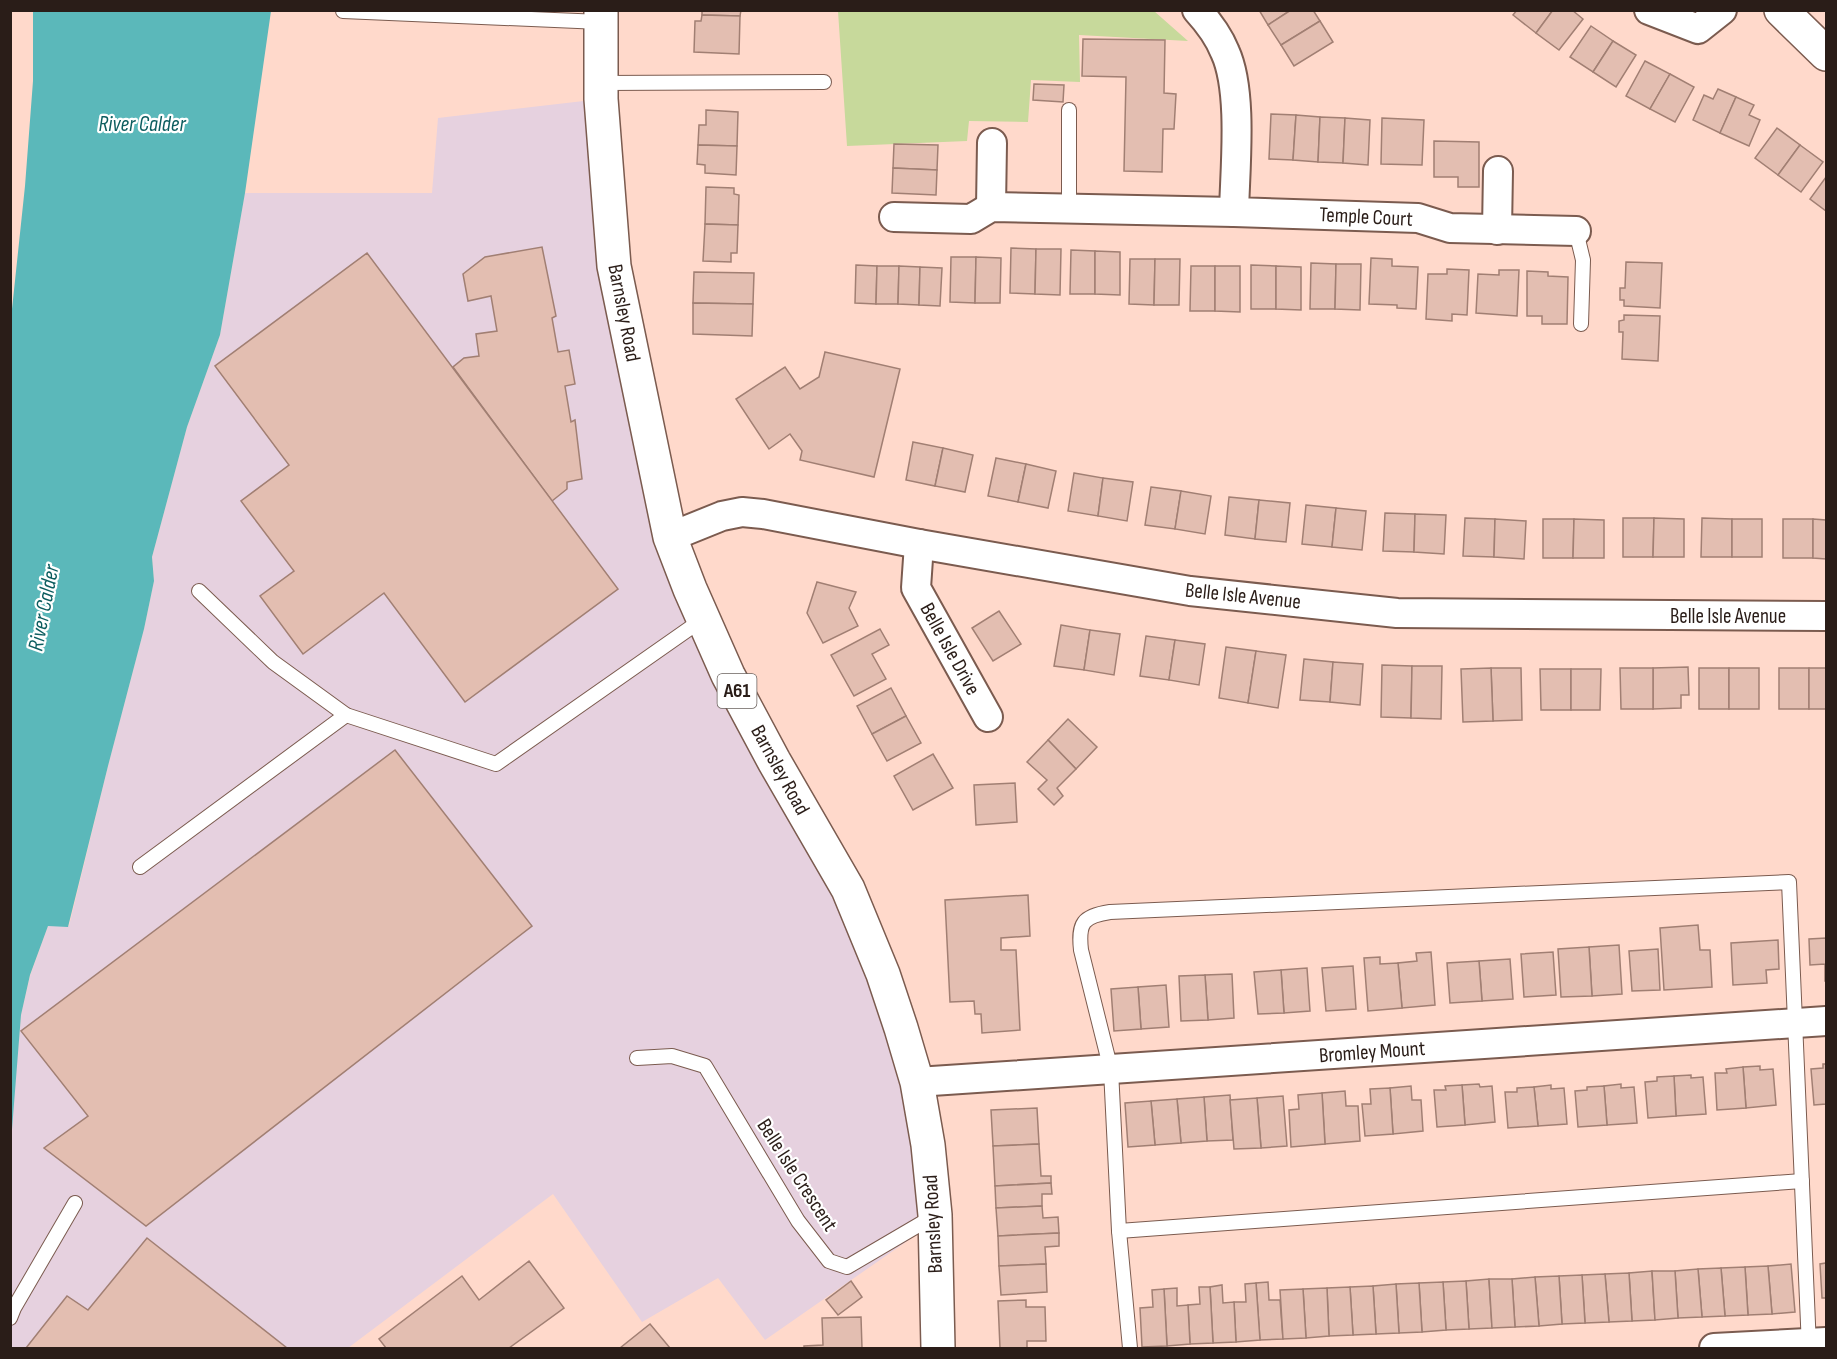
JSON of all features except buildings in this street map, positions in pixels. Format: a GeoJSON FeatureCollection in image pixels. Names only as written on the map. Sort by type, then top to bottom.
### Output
{"type":"FeatureCollection","features":[{"type":"Feature","properties":{"kind":"main road"},"geometry":{"type":"LineString","coordinates":[[1781,10],[1827,54]]}},
{"type":"Feature","properties":{"kind":"main road","name":"Barnsley Road"},"geometry":{"type":"LineString","coordinates":[[601,16],[600,83],[614,266],[670,537],[728,675],[848,889],[883,974],[917,1082],[928,1145],[935,1215],[938,1348]]}},
{"type":"Feature","properties":{"kind":"street"},"geometry":{"type":"LineString","coordinates":[[1197,10],[1218,38],[1232,74],[1236,103],[1234,212]]}},
{"type":"Feature","properties":{"kind":"street"},"geometry":{"type":"LineString","coordinates":[[1648,10],[1698,29],[1722,10]]}},
{"type":"Feature","properties":{"kind":"street"},"geometry":{"type":"LineString","coordinates":[[991,207],[992,143]]}},
{"type":"Feature","properties":{"kind":"street"},"geometry":{"type":"LineString","coordinates":[[1497,230],[1498,171]]}},
{"type":"Feature","properties":{"kind":"street","name":"Temple Court"},"geometry":{"type":"LineString","coordinates":[[894,217],[971,219],[991,207],[1418,218],[1450,228],[1576,231]]}},
{"type":"Feature","properties":{"kind":"street","name":"Belle Isle Avenue"},"geometry":{"type":"LineString","coordinates":[[670,537],[722,516],[742,512],[1190,591],[1397,613],[1827,616]]}},
{"type":"Feature","properties":{"kind":"street","name":"Belle Isle Drive"},"geometry":{"type":"LineString","coordinates":[[919,544],[916,588],[988,717]]}},
{"type":"Feature","properties":{"kind":"street","name":"Bromley Mount"},"geometry":{"type":"LineString","coordinates":[[917,1082],[1827,1021]]}},
{"type":"Feature","properties":{"kind":"street"},"geometry":{"type":"LineString","coordinates":[[1714,1348],[1815,1344]]}},
{"type":"Feature","properties":{"kind":"lane"},"geometry":{"type":"LineString","coordinates":[[343,11],[601,16]]}},
{"type":"Feature","properties":{"kind":"lane"},"geometry":{"type":"LineString","coordinates":[[600,83],[824,82]]}},
{"type":"Feature","properties":{"kind":"lane"},"geometry":{"type":"LineString","coordinates":[[1069,110],[1069,209]]}},
{"type":"Feature","properties":{"kind":"lane"},"geometry":{"type":"LineString","coordinates":[[1576,231],[1583,260],[1581,324]]}},
{"type":"Feature","properties":{"kind":"lane"},"geometry":{"type":"LineString","coordinates":[[199,591],[273,662],[346,715],[496,764],[703,619]]}},
{"type":"Feature","properties":{"kind":"lane"},"geometry":{"type":"LineString","coordinates":[[140,867],[346,715]]}},
{"type":"Feature","properties":{"kind":"lane"},"geometry":{"type":"LineString","coordinates":[[1130,1348],[1119,1231],[1111,1070],[1081,950],[1079,934],[1085,921],[1095,914],[1110,912],[1789,882],[1802,1181],[1815,1344]]}},
{"type":"Feature","properties":{"kind":"lane","name":"Belle Isle Crescent"},"geometry":{"type":"LineString","coordinates":[[637,1058],[672,1056],[705,1066],[798,1221],[829,1261],[847,1267],[935,1215]]}},
{"type":"Feature","properties":{"kind":"lane"},"geometry":{"type":"LineString","coordinates":[[1119,1231],[1802,1181]]}},
{"type":"Feature","properties":{"kind":"lane"},"geometry":{"type":"LineString","coordinates":[[10,1318],[75,1203]]}},
{"type":"Feature","properties":{"kind":"shaded area"},"geometry":{"type":"Polygon","coordinates":[[[601,99],[670,537],[883,974],[936,1221],[765,1340],[718,1278],[642,1322],[553,1194],[348,1348],[11,1348],[10,1142],[21,1015],[30,976],[48,926],[69,926],[144,629],[154,581],[152,557],[187,427],[220,335],[245,193],[432,193],[438,118],[601,99]]]}},
{"type":"Feature","properties":{"kind":"green space"},"geometry":{"type":"Polygon","coordinates":[[[838,11],[1154,11],[1188,41],[1079,35],[1080,82],[1031,80],[1028,122],[969,121],[967,141],[847,146],[838,11]]]}},
{"type":"Feature","properties":{"kind":"water","name":"River Calder"},"geometry":{"type":"Polygon","coordinates":[[[33,11],[271,11],[245,193],[220,335],[187,427],[152,557],[154,581],[144,629],[68,927],[48,926],[30,975],[21,1015],[11,1142],[10,328],[33,81],[33,11]]]}}]}
